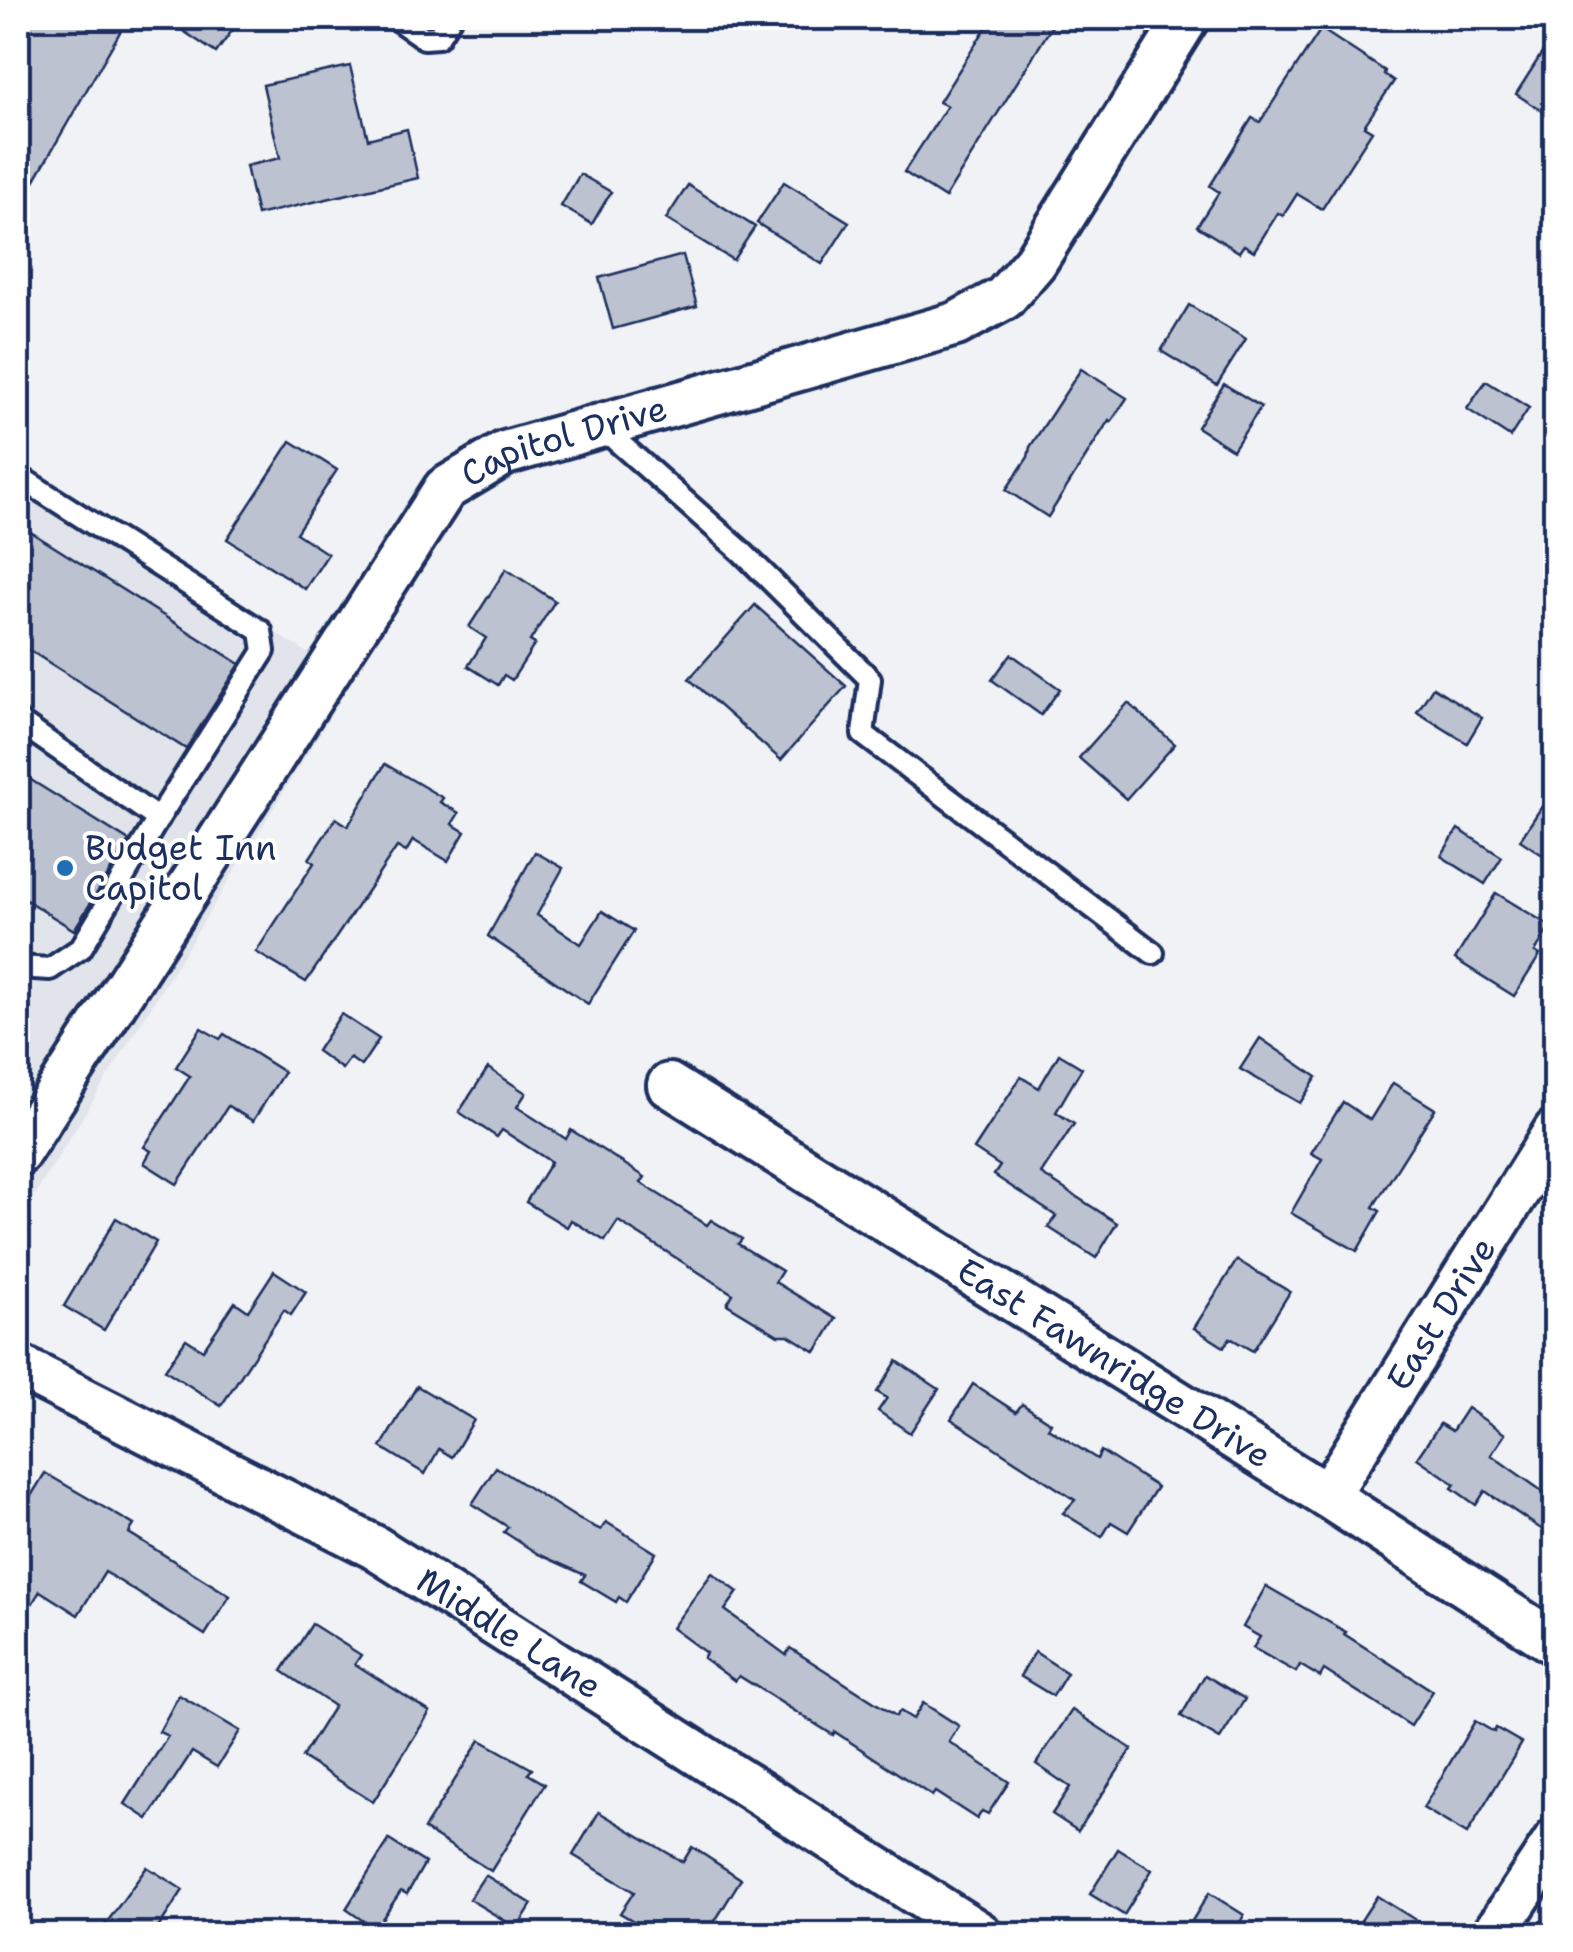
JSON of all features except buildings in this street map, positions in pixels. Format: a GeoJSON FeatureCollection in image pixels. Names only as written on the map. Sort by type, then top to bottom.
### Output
{"type":"FeatureCollection","features":[{"type":"Feature","properties":{"kind":"street","name":"Capitol Drive"},"geometry":{"type":"LineString","coordinates":[[18,1154],[444,489],[505,453],[956,324],[1004,298],[1035,262],[1188,18]]}},
{"type":"Feature","properties":{"kind":"street","name":"East Fawnridge Drive"},"geometry":{"type":"LineString","coordinates":[[669,1085],[1327,1496],[1556,1644]]}},
{"type":"Feature","properties":{"kind":"street","name":"East Drive"},"geometry":{"type":"LineString","coordinates":[[1327,1496],[1556,1130]]}},
{"type":"Feature","properties":{"kind":"street","name":"Middle Lane"},"geometry":{"type":"LineString","coordinates":[[18,1366],[374,1547],[980,1934]]}},
{"type":"Feature","properties":{"kind":"street"},"geometry":{"type":"LineString","coordinates":[[1494,1934],[1556,1840]]}},
{"type":"Feature","properties":{"kind":"lane"},"geometry":{"type":"LineString","coordinates":[[395,18],[424,38],[438,37],[450,18]]}},
{"type":"Feature","properties":{"kind":"lane"},"geometry":{"type":"LineString","coordinates":[[600,426],[742,552],[870,679],[863,734],[1153,953]]}},
{"type":"Feature","properties":{"kind":"lane"},"geometry":{"type":"LineString","coordinates":[[18,476],[262,631],[264,651],[81,948],[50,969],[18,967]]}},
{"type":"Feature","properties":{"kind":"lane"},"geometry":{"type":"LineString","coordinates":[[18,721],[158,819]]}},
{"type":"Feature","properties":{"kind":"shaded area"},"geometry":{"type":"Polygon","coordinates":[[[18,470],[352,681],[18,1222],[18,470]]]}},
{"type":"Feature","properties":{"kind":"place","name":"Budget Inn Capitol"},"geometry":{"type":"Point","coordinates":[65,868]}}]}
